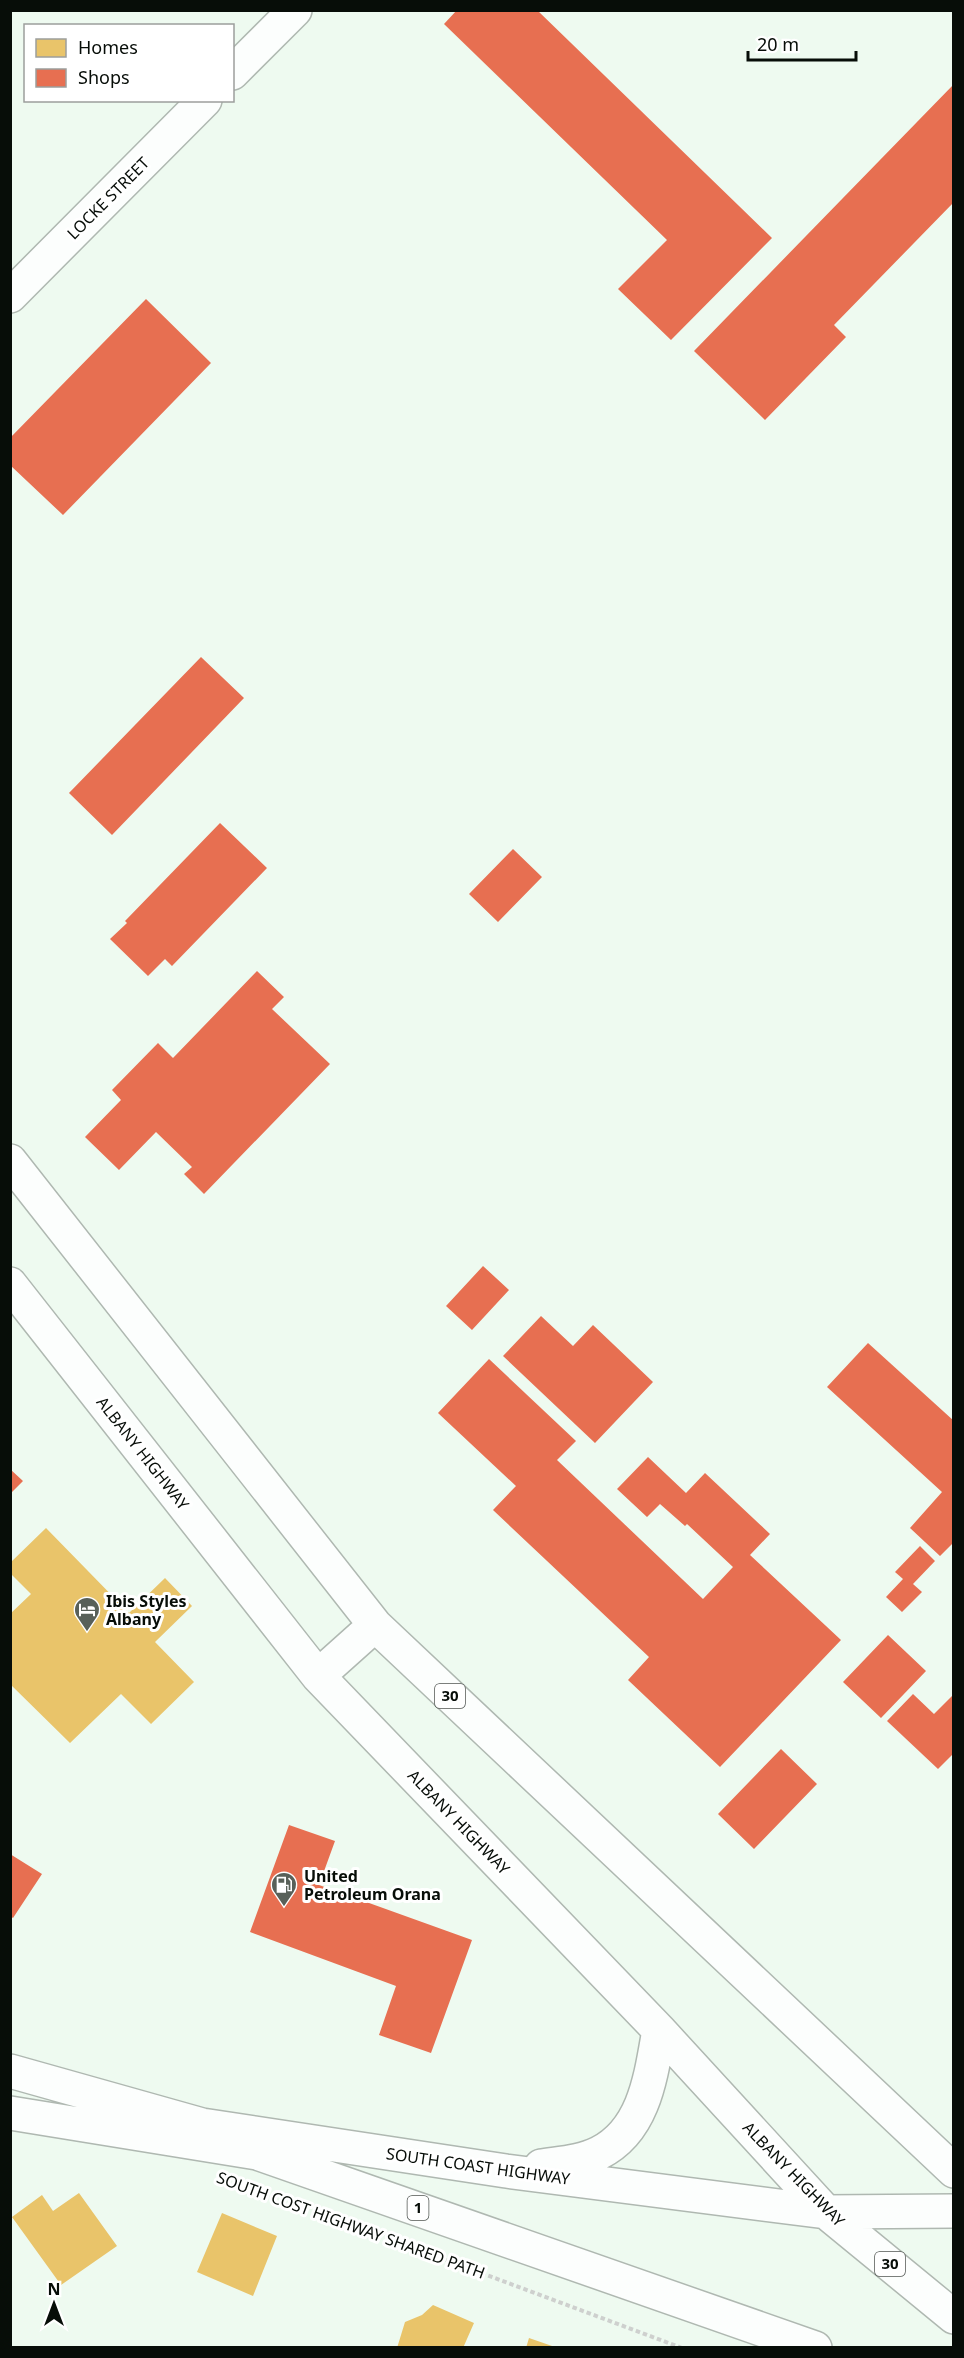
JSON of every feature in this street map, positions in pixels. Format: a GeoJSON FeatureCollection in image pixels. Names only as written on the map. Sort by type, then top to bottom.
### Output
{"type":"FeatureCollection","features":[{"type":"Feature","properties":{"kind":"main road"},"geometry":{"type":"LineString","coordinates":[[234,71],[295,10]]}},
{"type":"Feature","properties":{"kind":"main road","name":"LOCKE STREET"},"geometry":{"type":"LineString","coordinates":[[10,296],[203,102]]}},
{"type":"Feature","properties":{"kind":"main road","name":"30"},"geometry":{"type":"LineString","coordinates":[[10,1161],[375,1625],[954,2171]]}},
{"type":"Feature","properties":{"kind":"main road","name":"ALBANY HIGHWAY"},"geometry":{"type":"LineString","coordinates":[[10,1284],[318,1676],[659,2030],[826,2212],[954,2317]]}},
{"type":"Feature","properties":{"kind":"main road"},"geometry":{"type":"LineString","coordinates":[[318,1676],[375,1625]]}},
{"type":"Feature","properties":{"kind":"main road"},"geometry":{"type":"LineString","coordinates":[[506,2171],[572,2162],[599,2153],[624,2135],[645,2098],[659,2030]]}},
{"type":"Feature","properties":{"kind":"main road","name":"SOUTH COAST HIGHWAY"},"geometry":{"type":"LineString","coordinates":[[10,2071],[202,2125],[506,2171],[826,2212],[954,2211]]}},
{"type":"Feature","properties":{"kind":"main road","name":"1"},"geometry":{"type":"LineString","coordinates":[[10,2113],[257,2153],[815,2348]]}},
{"type":"Feature","properties":{"kind":"path","name":"SOUTH COST HIGHWAY SHARED PATH"},"geometry":{"type":"LineString","coordinates":[[416,2248],[682,2348]]}},
{"type":"Feature","properties":{"kind":"building: Homes","name":"Ibis Styles Albany"},"geometry":{"type":"Polygon","coordinates":[[[46,1528],[129,1613],[165,1578],[192,1606],[155,1642],[194,1682],[151,1724],[121,1694],[70,1743],[10,1684],[10,1614],[31,1594],[10,1573],[10,1563],[46,1528]]]}},
{"type":"Feature","properties":{"kind":"building: Homes"},"geometry":{"type":"Polygon","coordinates":[[[79,2193],[117,2246],[61,2285],[12,2217],[42,2195],[53,2211],[79,2193]]]}},
{"type":"Feature","properties":{"kind":"building: Homes"},"geometry":{"type":"Polygon","coordinates":[[[222,2213],[277,2236],[253,2296],[197,2272],[222,2213]]]}},
{"type":"Feature","properties":{"kind":"building: Homes"},"geometry":{"type":"Polygon","coordinates":[[[433,2305],[474,2323],[463,2348],[397,2348],[405,2322],[422,2315],[433,2305]]]}},
{"type":"Feature","properties":{"kind":"building: Homes"},"geometry":{"type":"Polygon","coordinates":[[[529,2338],[555,2347],[526,2348],[529,2338]]]}},
{"type":"Feature","properties":{"kind":"building: Shops"},"geometry":{"type":"Polygon","coordinates":[[[457,10],[537,10],[772,238],[671,340],[618,289],[667,240],[444,24],[457,10]]]}},
{"type":"Feature","properties":{"kind":"building: Shops"},"geometry":{"type":"Polygon","coordinates":[[[954,84],[954,202],[834,325],[846,337],[765,420],[694,351],[954,84]]]}},
{"type":"Feature","properties":{"kind":"building: Shops"},"geometry":{"type":"Polygon","coordinates":[[[146,299],[211,363],[63,515],[10,465],[10,438],[146,299]]]}},
{"type":"Feature","properties":{"kind":"building: Shops"},"geometry":{"type":"Polygon","coordinates":[[[201,657],[244,698],[112,835],[69,793],[201,657]]]}},
{"type":"Feature","properties":{"kind":"building: Shops"},"geometry":{"type":"Polygon","coordinates":[[[220,823],[267,868],[172,966],[165,959],[148,976],[110,939],[220,823]]]}},
{"type":"Feature","properties":{"kind":"building: Shops"},"geometry":{"type":"Polygon","coordinates":[[[513,849],[542,877],[498,922],[469,894],[513,849]]]}},
{"type":"Feature","properties":{"kind":"building: Shops"},"geometry":{"type":"Polygon","coordinates":[[[257,971],[284,997],[272,1009],[330,1064],[204,1194],[184,1174],[192,1167],[156,1132],[119,1170],[85,1137],[121,1100],[112,1090],[158,1043],[173,1058],[257,971]]]}},
{"type":"Feature","properties":{"kind":"building: Shops"},"geometry":{"type":"Polygon","coordinates":[[[483,1266],[509,1290],[472,1330],[446,1306],[483,1266]]]}},
{"type":"Feature","properties":{"kind":"building: Shops"},"geometry":{"type":"Polygon","coordinates":[[[541,1316],[573,1346],[593,1325],[653,1382],[595,1443],[503,1356],[541,1316]]]}},
{"type":"Feature","properties":{"kind":"building: Shops"},"geometry":{"type":"Polygon","coordinates":[[[868,1343],[954,1421],[954,1542],[940,1556],[910,1528],[942,1492],[827,1387],[868,1343]]]}},
{"type":"Feature","properties":{"kind":"building: Shops"},"geometry":{"type":"Polygon","coordinates":[[[489,1359],[576,1441],[557,1460],[703,1599],[733,1567],[687,1524],[685,1526],[660,1504],[647,1517],[617,1489],[648,1457],[686,1493],[705,1473],[770,1534],[750,1555],[841,1640],[720,1767],[628,1680],[649,1657],[493,1510],[516,1486],[438,1413],[489,1359]]]}},
{"type":"Feature","properties":{"kind":"building: Shops"},"geometry":{"type":"Polygon","coordinates":[[[10,1469],[23,1481],[10,1494],[10,1469]]]}},
{"type":"Feature","properties":{"kind":"building: Shops"},"geometry":{"type":"Polygon","coordinates":[[[920,1546],[935,1561],[913,1584],[922,1592],[902,1612],[886,1597],[903,1579],[895,1572],[920,1546]]]}},
{"type":"Feature","properties":{"kind":"building: Shops"},"geometry":{"type":"Polygon","coordinates":[[[888,1635],[926,1671],[881,1718],[843,1682],[888,1635]]]}},
{"type":"Feature","properties":{"kind":"building: Shops"},"geometry":{"type":"Polygon","coordinates":[[[913,1694],[934,1714],[954,1694],[954,1753],[938,1769],[887,1721],[913,1694]]]}},
{"type":"Feature","properties":{"kind":"building: Shops"},"geometry":{"type":"Polygon","coordinates":[[[781,1749],[817,1784],[754,1849],[718,1814],[781,1749]]]}},
{"type":"Feature","properties":{"kind":"building: Shops"},"geometry":{"type":"Polygon","coordinates":[[[289,1825],[335,1841],[319,1885],[472,1940],[431,2053],[379,2035],[396,1986],[250,1932],[289,1825]]]}},
{"type":"Feature","properties":{"kind":"building: Shops"},"geometry":{"type":"Polygon","coordinates":[[[10,1854],[42,1874],[13,1918],[10,1916],[10,1854]]]}},
{"type":"Feature","properties":{"kind":"place","name":"Ibis Styles Albany"},"geometry":{"type":"Point","coordinates":[87,1633]}},
{"type":"Feature","properties":{"kind":"place","name":"United Petroleum Orana"},"geometry":{"type":"Point","coordinates":[284,1908]}}]}
